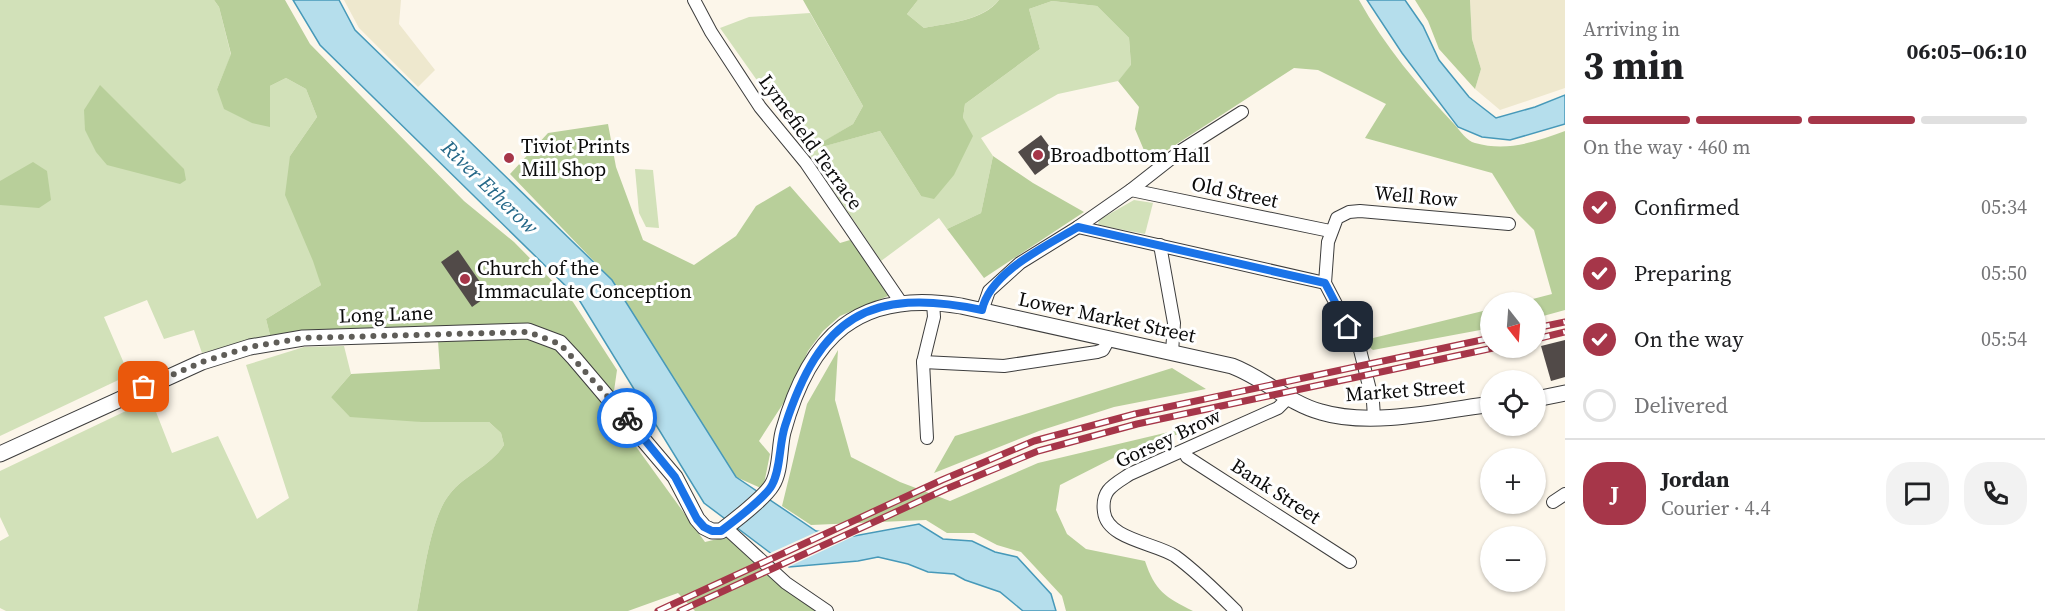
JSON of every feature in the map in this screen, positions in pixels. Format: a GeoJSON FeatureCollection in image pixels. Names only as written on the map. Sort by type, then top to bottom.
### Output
{"type":"FeatureCollection","features":[{"type":"Feature","properties":{"kind":"street","name":"Lymefield Terrace"},"geometry":{"type":"LineString","coordinates":[[693,0],[760,107],[806,163],[902,304]]}},
{"type":"Feature","properties":{"kind":"street"},"geometry":{"type":"LineString","coordinates":[[982,310],[989,291],[1020,263],[1078,227],[1131,190],[1182,150],[1242,112]]}},
{"type":"Feature","properties":{"kind":"street","name":"Old Street"},"geometry":{"type":"LineString","coordinates":[[1131,190],[1330,231]]}},
{"type":"Feature","properties":{"kind":"street","name":"Well Row"},"geometry":{"type":"LineString","coordinates":[[1330,231],[1341,214],[1360,211],[1509,224]]}},
{"type":"Feature","properties":{"kind":"street"},"geometry":{"type":"LineString","coordinates":[[1078,227],[1325,283]]}},
{"type":"Feature","properties":{"kind":"street"},"geometry":{"type":"LineString","coordinates":[[1330,231],[1325,283],[1360,350],[1373,402],[1374,417]]}},
{"type":"Feature","properties":{"kind":"street"},"geometry":{"type":"LineString","coordinates":[[1160,245],[1174,323],[1173,352]]}},
{"type":"Feature","properties":{"kind":"street","name":"Lower Market Street"},"geometry":{"type":"LineString","coordinates":[[728,526],[770,488],[774,481],[783,431],[799,386],[821,347],[848,321],[873,311],[902,304],[933,303],[982,310],[1173,352],[1244,371],[1288,398]]}},
{"type":"Feature","properties":{"kind":"street"},"geometry":{"type":"LineString","coordinates":[[927,438],[923,362],[934,317],[933,303]]}},
{"type":"Feature","properties":{"kind":"street","name":"Long Lane"},"geometry":{"type":"LineString","coordinates":[[0,454],[183,371],[250,347],[303,338],[528,332],[560,344],[592,377],[675,477],[697,519],[704,527],[712,531],[721,531],[728,526]]}},
{"type":"Feature","properties":{"kind":"street"},"geometry":{"type":"LineString","coordinates":[[923,362],[1004,366],[1096,352],[1103,350],[1109,339]]}},
{"type":"Feature","properties":{"kind":"street","name":"Market Street"},"geometry":{"type":"LineString","coordinates":[[1288,398],[1321,412],[1341,416],[1374,417],[1480,405]]}},
{"type":"Feature","properties":{"kind":"street","name":"Gorsey Brow"},"geometry":{"type":"LineString","coordinates":[[1236,611],[1175,556],[1114,530],[1104,518],[1103,498],[1111,487],[1130,474],[1278,408],[1288,398]]}},
{"type":"Feature","properties":{"kind":"street","name":"Bank Street"},"geometry":{"type":"LineString","coordinates":[[1184,451],[1187,457],[1350,562]]}},
{"type":"Feature","properties":{"kind":"street"},"geometry":{"type":"LineString","coordinates":[[1553,502],[1565,494]]}},
{"type":"Feature","properties":{"kind":"street"},"geometry":{"type":"LineString","coordinates":[[728,526],[786,583],[827,611]]}},
{"type":"Feature","properties":{"kind":"shaded area"},"geometry":{"type":"Polygon","coordinates":[[[344,0],[401,0],[399,24],[435,70],[418,87],[359,28],[344,0]]]}},
{"type":"Feature","properties":{"kind":"shaded area"},"geometry":{"type":"Polygon","coordinates":[[[1470,0],[1565,0],[1565,88],[1500,110],[1475,89],[1481,69],[1472,39],[1470,0]]]}},
{"type":"Feature","properties":{"kind":"green space"},"geometry":{"type":"Polygon","coordinates":[[[0,0],[214,0],[219,7],[231,55],[217,89],[270,86],[286,78],[306,89],[317,117],[290,156],[321,285],[266,319],[270,335],[202,353],[194,330],[164,339],[147,300],[104,317],[129,375],[0,436],[0,0]]]}},
{"type":"Feature","properties":{"kind":"green space"},"geometry":{"type":"Polygon","coordinates":[[[214,0],[285,0],[310,44],[464,201],[514,242],[573,302],[617,370],[611,412],[705,542],[730,536],[824,611],[695,611],[678,593],[628,611],[417,611],[428,550],[442,506],[455,488],[498,453],[504,445],[501,433],[489,422],[421,422],[350,417],[331,397],[351,374],[440,369],[437,327],[270,335],[266,319],[321,285],[285,195],[290,156],[317,117],[306,89],[286,78],[270,86],[270,127],[252,123],[224,109],[217,89],[231,54],[219,7],[214,0]]]}},
{"type":"Feature","properties":{"kind":"green space"},"geometry":{"type":"Polygon","coordinates":[[[803,0],[918,0],[907,14],[924,28],[975,17],[984,13],[999,0],[1359,0],[1379,33],[1403,65],[1469,140],[1487,146],[1510,146],[1532,142],[1565,131],[1565,310],[1546,315],[1546,296],[1552,294],[1534,230],[1517,213],[1492,173],[1365,138],[1386,104],[1318,70],[1294,68],[1149,162],[1135,129],[1139,107],[1118,81],[1131,65],[1129,38],[1097,6],[1052,1],[1029,9],[1040,49],[965,104],[963,118],[973,136],[954,175],[934,199],[921,196],[880,131],[807,151],[853,124],[863,106],[803,0]]]}},
{"type":"Feature","properties":{"kind":"green space"},"geometry":{"type":"Polygon","coordinates":[[[918,0],[999,0],[992,7],[974,17],[924,28],[907,14],[918,0]]]}},
{"type":"Feature","properties":{"kind":"green space"},"geometry":{"type":"Polygon","coordinates":[[[1415,0],[1470,0],[1472,39],[1481,69],[1475,89],[1439,49],[1428,21],[1415,0]]]}},
{"type":"Feature","properties":{"kind":"green space"},"geometry":{"type":"Polygon","coordinates":[[[1052,1],[1097,6],[1129,38],[1131,66],[1118,81],[1058,94],[981,138],[993,156],[981,213],[947,229],[939,218],[881,261],[720,28],[749,17],[810,13],[863,106],[853,124],[810,150],[880,131],[921,196],[963,118],[965,104],[1040,49],[1029,9],[1052,1]]]}},
{"type":"Feature","properties":{"kind":"green space"},"geometry":{"type":"Polygon","coordinates":[[[100,85],[184,169],[186,180],[180,184],[107,165],[96,152],[85,130],[84,110],[100,85]]]}},
{"type":"Feature","properties":{"kind":"green space"},"geometry":{"type":"Polygon","coordinates":[[[608,124],[616,167],[643,240],[694,265],[736,236],[756,206],[790,186],[840,243],[850,240],[888,290],[888,296],[840,316],[823,331],[808,351],[788,396],[759,441],[770,454],[763,489],[736,477],[612,280],[510,174],[548,133],[608,124]]]}},
{"type":"Feature","properties":{"kind":"green space"},"geometry":{"type":"Polygon","coordinates":[[[993,156],[1033,183],[1084,212],[984,278],[947,229],[981,213],[993,156]]]}},
{"type":"Feature","properties":{"kind":"green space"},"geometry":{"type":"Polygon","coordinates":[[[33,162],[47,171],[51,200],[39,208],[0,205],[0,181],[33,162]]]}},
{"type":"Feature","properties":{"kind":"green space"},"geometry":{"type":"Polygon","coordinates":[[[635,169],[653,170],[659,228],[646,227],[639,213],[635,169]]]}},
{"type":"Feature","properties":{"kind":"green space"},"geometry":{"type":"Polygon","coordinates":[[[1134,200],[1153,203],[1145,234],[1098,225],[1099,220],[1134,200]]]}},
{"type":"Feature","properties":{"kind":"green space"},"geometry":{"type":"Polygon","coordinates":[[[1480,312],[1480,330],[1373,350],[1361,341],[1480,312]]]}},
{"type":"Feature","properties":{"kind":"green space"},"geometry":{"type":"Polygon","coordinates":[[[344,346],[351,374],[331,397],[421,422],[489,422],[501,433],[504,445],[498,453],[455,488],[442,506],[428,550],[417,611],[6,611],[0,608],[0,541],[9,536],[0,517],[0,471],[151,399],[172,453],[218,436],[257,519],[289,498],[246,365],[304,347],[344,346]]]}},
{"type":"Feature","properties":{"kind":"green space"},"geometry":{"type":"Polygon","coordinates":[[[838,350],[835,400],[851,457],[900,482],[950,501],[1038,463],[1190,427],[1201,427],[1131,449],[1060,485],[1056,510],[1067,534],[1086,549],[1145,561],[1153,580],[1162,592],[1193,611],[1066,611],[1062,596],[1021,552],[997,545],[974,533],[947,533],[926,520],[811,525],[782,506],[807,404],[838,350]]]}},
{"type":"Feature","properties":{"kind":"green space"},"geometry":{"type":"Polygon","coordinates":[[[1172,368],[1206,389],[1114,407],[1039,431],[934,473],[955,436],[1172,368]]]}},
{"type":"Feature","properties":{"kind":"water","name":"River Etherow"},"geometry":{"type":"Polygon","coordinates":[[[293,0],[339,0],[355,30],[612,280],[736,477],[816,531],[854,536],[919,524],[943,539],[972,541],[995,552],[1017,557],[1051,594],[1056,611],[1023,611],[1000,592],[954,574],[928,572],[908,564],[878,557],[789,567],[704,503],[578,298],[320,45],[293,0]]]}},
{"type":"Feature","properties":{"kind":"water"},"geometry":{"type":"Polygon","coordinates":[[[1367,0],[1405,0],[1423,26],[1439,60],[1469,97],[1496,118],[1535,107],[1565,95],[1565,124],[1510,140],[1482,137],[1458,127],[1402,53],[1367,0]]]}},
{"type":"Feature","properties":{"kind":"pier"},"geometry":{"type":"Polygon","coordinates":[[[823,529],[854,533],[867,530],[786,568],[768,554],[823,529]]]}},
{"type":"Feature","properties":{"kind":"building","name":"Broadbottom Hall"},"geometry":{"type":"Polygon","coordinates":[[[1041,135],[1058,158],[1035,175],[1018,152],[1041,135]]]}},
{"type":"Feature","properties":{"kind":"building","name":"Church of the Immaculate Conception"},"geometry":{"type":"Polygon","coordinates":[[[458,250],[489,295],[472,307],[441,262],[458,250]]]}},
{"type":"Feature","properties":{"kind":"building"},"geometry":{"type":"Polygon","coordinates":[[[1565,340],[1565,377],[1551,381],[1544,358],[1546,345],[1565,340]]]}},
{"type":"Feature","properties":{"kind":"railway"},"geometry":{"type":"LineString","coordinates":[[1546,326],[1565,322]]}},
{"type":"Feature","properties":{"kind":"railway"},"geometry":{"type":"LineString","coordinates":[[1546,337],[1565,332]]}},
{"type":"Feature","properties":{"kind":"railway"},"geometry":{"type":"LineString","coordinates":[[658,611],[942,480],[1034,441],[1135,414],[1480,340]]}},
{"type":"Feature","properties":{"kind":"railway"},"geometry":{"type":"LineString","coordinates":[[680,611],[946,489],[1038,451],[1137,424],[1480,351]]}},
{"type":"Feature","properties":{"kind":"way so far"},"geometry":{"type":"LineString","coordinates":[[144,387],[202,362],[250,347],[303,338],[528,332],[560,344],[627,418]]}},
{"type":"Feature","properties":{"kind":"place","name":"Broadbottom Hall"},"geometry":{"type":"Point","coordinates":[1038,155]}},
{"type":"Feature","properties":{"kind":"place","name":"Tiviot Prints Mill Shop"},"geometry":{"type":"Point","coordinates":[509,158]}},
{"type":"Feature","properties":{"kind":"place","name":"Church of the Immaculate Conception"},"geometry":{"type":"Point","coordinates":[465,279]}},
{"type":"Feature","properties":{"kind":"route"},"geometry":{"type":"LineString","coordinates":[[627,418],[675,477],[697,519],[704,527],[712,531],[721,531],[772,485],[783,431],[799,386],[821,347],[837,330],[860,315],[902,304],[947,303],[982,310],[985,296],[989,291],[1020,263],[1078,227],[1325,283],[1348,327]]}}]}
